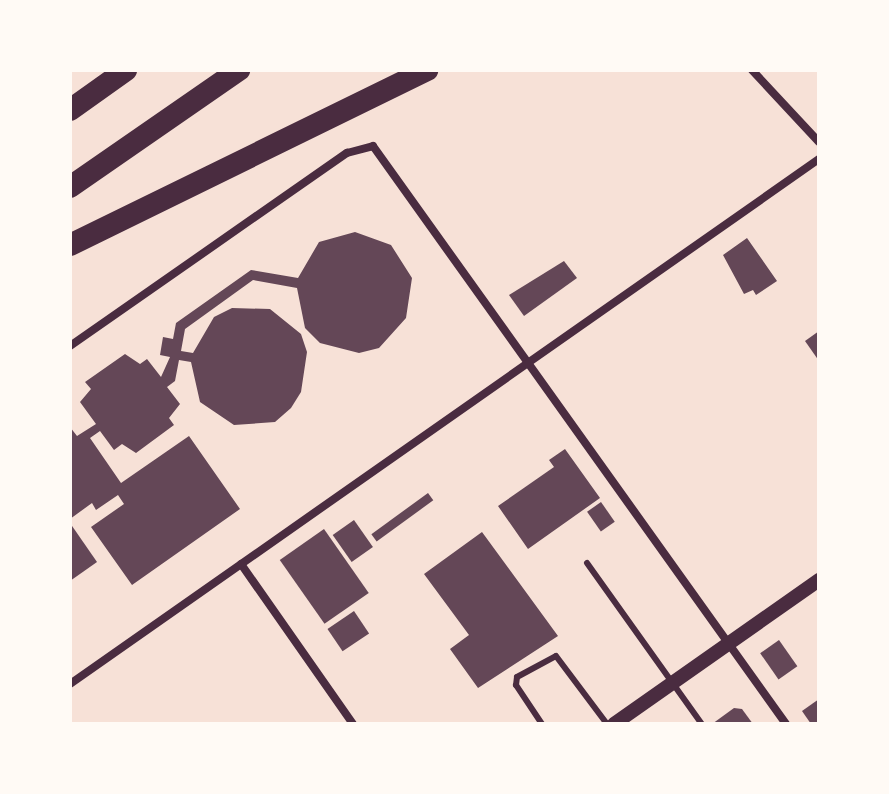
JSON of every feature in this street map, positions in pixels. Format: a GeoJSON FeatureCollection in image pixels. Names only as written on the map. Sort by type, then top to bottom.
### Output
{"type":"FeatureCollection","features":[{"type":"Feature","properties":{"kind":"highway"},"geometry":{"type":"LineString","coordinates":[[70,110],[126,70]]}},
{"type":"Feature","properties":{"kind":"highway"},"geometry":{"type":"LineString","coordinates":[[70,187],[239,70]]}},
{"type":"Feature","properties":{"kind":"highway"},"geometry":{"type":"LineString","coordinates":[[70,245],[427,70]]}},
{"type":"Feature","properties":{"kind":"street"},"geometry":{"type":"LineString","coordinates":[[752,70],[819,142]]}},
{"type":"Feature","properties":{"kind":"street"},"geometry":{"type":"LineString","coordinates":[[70,346],[347,153],[373,146],[530,361],[786,724]]}},
{"type":"Feature","properties":{"kind":"street"},"geometry":{"type":"LineString","coordinates":[[70,684],[819,159]]}},
{"type":"Feature","properties":{"kind":"street"},"geometry":{"type":"LineString","coordinates":[[241,564],[353,724]]}},
{"type":"Feature","properties":{"kind":"street"},"geometry":{"type":"LineString","coordinates":[[614,724],[819,580]]}},
{"type":"Feature","properties":{"kind":"lane"},"geometry":{"type":"LineString","coordinates":[[587,563],[702,724]]}},
{"type":"Feature","properties":{"kind":"lane"},"geometry":{"type":"LineString","coordinates":[[542,724],[516,685],[517,677],[556,656],[607,724]]}},
{"type":"Feature","properties":{"kind":"building"},"geometry":{"type":"Polygon","coordinates":[[[355,232],[391,245],[412,278],[406,318],[379,348],[359,353],[320,343],[305,328],[297,288],[253,280],[185,329],[181,351],[193,353],[214,317],[232,308],[270,309],[301,334],[307,352],[301,392],[291,408],[275,422],[234,425],[200,402],[191,362],[179,360],[175,381],[167,387],[180,404],[169,418],[174,425],[136,453],[122,444],[114,450],[100,431],[90,438],[121,483],[189,436],[240,509],[132,585],[91,527],[124,504],[118,495],[96,510],[92,503],[70,519],[70,427],[77,436],[96,424],[80,402],[91,389],[85,382],[125,354],[140,364],[147,359],[161,377],[170,357],[160,355],[163,337],[173,339],[176,323],[251,270],[298,278],[319,242],[355,232]]]}},
{"type":"Feature","properties":{"kind":"building"},"geometry":{"type":"Polygon","coordinates":[[[747,238],[777,281],[756,295],[753,290],[744,294],[723,255],[747,238]]]}},
{"type":"Feature","properties":{"kind":"building"},"geometry":{"type":"Polygon","coordinates":[[[564,261],[577,278],[524,316],[509,295],[564,261]]]}},
{"type":"Feature","properties":{"kind":"building"},"geometry":{"type":"Polygon","coordinates":[[[819,331],[819,361],[805,341],[819,331]]]}},
{"type":"Feature","properties":{"kind":"building"},"geometry":{"type":"Polygon","coordinates":[[[565,449],[600,498],[528,549],[498,506],[554,467],[549,460],[565,449]]]}},
{"type":"Feature","properties":{"kind":"building"},"geometry":{"type":"Polygon","coordinates":[[[428,493],[433,500],[377,541],[371,534],[428,493]]]}},
{"type":"Feature","properties":{"kind":"building"},"geometry":{"type":"Polygon","coordinates":[[[601,502],[615,522],[601,531],[587,512],[601,502]]]}},
{"type":"Feature","properties":{"kind":"building"},"geometry":{"type":"Polygon","coordinates":[[[354,520],[373,547],[352,562],[333,535],[354,520]]]}},
{"type":"Feature","properties":{"kind":"building"},"geometry":{"type":"Polygon","coordinates":[[[70,523],[97,562],[70,581],[70,523]]]}},
{"type":"Feature","properties":{"kind":"building"},"geometry":{"type":"Polygon","coordinates":[[[324,529],[369,593],[325,624],[280,560],[324,529]]]}},
{"type":"Feature","properties":{"kind":"building"},"geometry":{"type":"Polygon","coordinates":[[[482,532],[558,636],[478,688],[450,649],[469,635],[424,574],[482,532]]]}},
{"type":"Feature","properties":{"kind":"building"},"geometry":{"type":"Polygon","coordinates":[[[354,611],[369,633],[343,651],[327,629],[354,611]]]}},
{"type":"Feature","properties":{"kind":"building"},"geometry":{"type":"Polygon","coordinates":[[[779,640],[797,666],[779,679],[760,653],[779,640]]]}},
{"type":"Feature","properties":{"kind":"building"},"geometry":{"type":"Polygon","coordinates":[[[819,699],[819,724],[811,724],[802,711],[819,699]]]}},
{"type":"Feature","properties":{"kind":"building"},"geometry":{"type":"Polygon","coordinates":[[[734,708],[742,709],[753,724],[712,724],[734,708]]]}}]}
